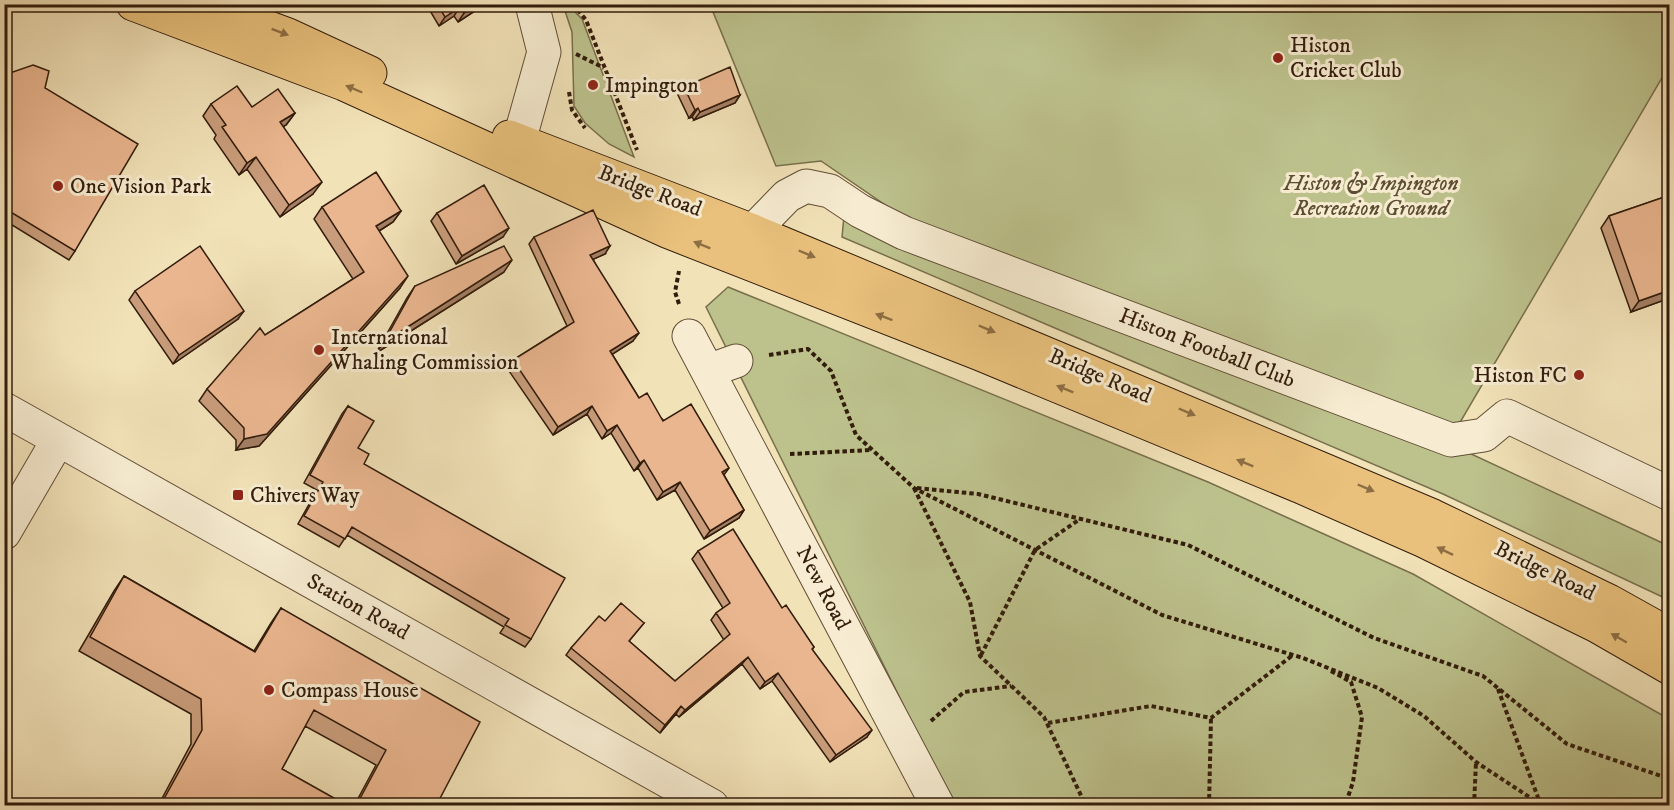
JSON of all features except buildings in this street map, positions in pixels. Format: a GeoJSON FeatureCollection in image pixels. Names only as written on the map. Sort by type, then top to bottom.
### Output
{"type":"FeatureCollection","features":[{"type":"Feature","properties":{"kind":"main road","name":"Bridge Road"},"geometry":{"type":"LineString","coordinates":[[133,4],[344,84],[669,232],[980,354],[1299,486],[1424,541],[1597,626],[1670,668]]}},
{"type":"Feature","properties":{"kind":"main road","name":"Bridge Road"},"geometry":{"type":"LineString","coordinates":[[205,4],[288,35],[519,141],[753,231],[1433,516],[1609,601],[1670,635]]}},
{"type":"Feature","properties":{"kind":"main road"},"geometry":{"type":"LineString","coordinates":[[446,129],[519,141]]}},
{"type":"Feature","properties":{"kind":"main road","name":"Bridge Road"},"geometry":{"type":"LineString","coordinates":[[519,141],[591,198]]}},
{"type":"Feature","properties":{"kind":"street"},"geometry":{"type":"LineString","coordinates":[[519,141],[544,52],[532,4]]}},
{"type":"Feature","properties":{"kind":"street","name":"Histon Football Club"},"geometry":{"type":"LineString","coordinates":[[753,231],[787,196],[806,186],[830,191],[860,211],[904,233],[1451,440],[1484,435],[1507,416],[1670,494]]}},
{"type":"Feature","properties":{"kind":"street","name":"New Road"},"geometry":{"type":"LineString","coordinates":[[689,336],[722,366],[938,806]]}},
{"type":"Feature","properties":{"kind":"street","name":"Station Road"},"geometry":{"type":"LineString","coordinates":[[4,410],[712,806]]}},
{"type":"Feature","properties":{"kind":"street"},"geometry":{"type":"LineString","coordinates":[[4,533],[58,440]]}},
{"type":"Feature","properties":{"kind":"path"},"geometry":{"type":"LineString","coordinates":[[573,4],[586,20],[639,154]]}},
{"type":"Feature","properties":{"kind":"path"},"geometry":{"type":"LineString","coordinates":[[568,84],[572,110],[590,134]]}},
{"type":"Feature","properties":{"kind":"path"},"geometry":{"type":"LineString","coordinates":[[722,366],[808,349],[831,371],[856,435],[914,488],[1162,615],[1303,658],[1388,694],[1424,717],[1476,762],[1542,804]]}},
{"type":"Feature","properties":{"kind":"path"},"geometry":{"type":"LineString","coordinates":[[782,454],[873,450]]}},
{"type":"Feature","properties":{"kind":"path"},"geometry":{"type":"LineString","coordinates":[[914,488],[978,494],[1188,545],[1374,638],[1483,676],[1567,744],[1670,779]]}},
{"type":"Feature","properties":{"kind":"path"},"geometry":{"type":"LineString","coordinates":[[914,488],[970,602],[980,656],[1048,723],[1086,806]]}},
{"type":"Feature","properties":{"kind":"path"},"geometry":{"type":"LineString","coordinates":[[980,656],[1035,550],[1080,519]]}},
{"type":"Feature","properties":{"kind":"path"},"geometry":{"type":"LineString","coordinates":[[1048,723],[1151,706],[1211,718],[1293,655]]}},
{"type":"Feature","properties":{"kind":"path"},"geometry":{"type":"LineString","coordinates":[[1303,658],[1351,682],[1362,717],[1353,782],[1345,806]]}},
{"type":"Feature","properties":{"kind":"path"},"geometry":{"type":"LineString","coordinates":[[928,723],[964,692],[1012,686]]}},
{"type":"Feature","properties":{"kind":"path"},"geometry":{"type":"LineString","coordinates":[[1498,688],[1542,804]]}},
{"type":"Feature","properties":{"kind":"path"},"geometry":{"type":"LineString","coordinates":[[1209,806],[1211,718]]}},
{"type":"Feature","properties":{"kind":"path"},"geometry":{"type":"LineString","coordinates":[[1474,806],[1476,762]]}},
{"type":"Feature","properties":{"kind":"green space","name":"Histon & Impington Recreation Ground"},"geometry":{"type":"Polygon","coordinates":[[[717,4],[1669,5],[1669,73],[1663,76],[1455,431],[922,230],[821,161],[776,166],[711,7],[717,4]]]}},
{"type":"Feature","properties":{"kind":"green space"},"geometry":{"type":"Polygon","coordinates":[[[563,5],[568,5],[582,19],[634,157],[609,144],[585,123],[574,106],[572,32],[563,5]]]}},
{"type":"Feature","properties":{"kind":"green space"},"geometry":{"type":"Polygon","coordinates":[[[844,216],[1467,452],[1669,546],[1669,600],[1443,494],[842,237],[844,216]]]}},
{"type":"Feature","properties":{"kind":"green space"},"geometry":{"type":"Polygon","coordinates":[[[728,287],[1208,482],[1413,574],[1669,719],[1669,805],[953,805],[706,307],[728,287]]]}},
{"type":"Feature","properties":{"kind":"place","name":"Histon Cricket Club"},"geometry":{"type":"Point","coordinates":[1278,58]}},
{"type":"Feature","properties":{"kind":"place","name":"Impington"},"geometry":{"type":"Point","coordinates":[593,85]}},
{"type":"Feature","properties":{"kind":"place","name":"One Vision Park"},"geometry":{"type":"Point","coordinates":[58,186]}},
{"type":"Feature","properties":{"kind":"place","name":"International Whaling Commission"},"geometry":{"type":"Point","coordinates":[319,350]}},
{"type":"Feature","properties":{"kind":"place","name":"Histon FC"},"geometry":{"type":"Point","coordinates":[1579,375]}},
{"type":"Feature","properties":{"kind":"place","name":"Chivers Way"},"geometry":{"type":"Point","coordinates":[238,495]}},
{"type":"Feature","properties":{"kind":"place","name":"Compass House"},"geometry":{"type":"Point","coordinates":[269,690]}}]}
